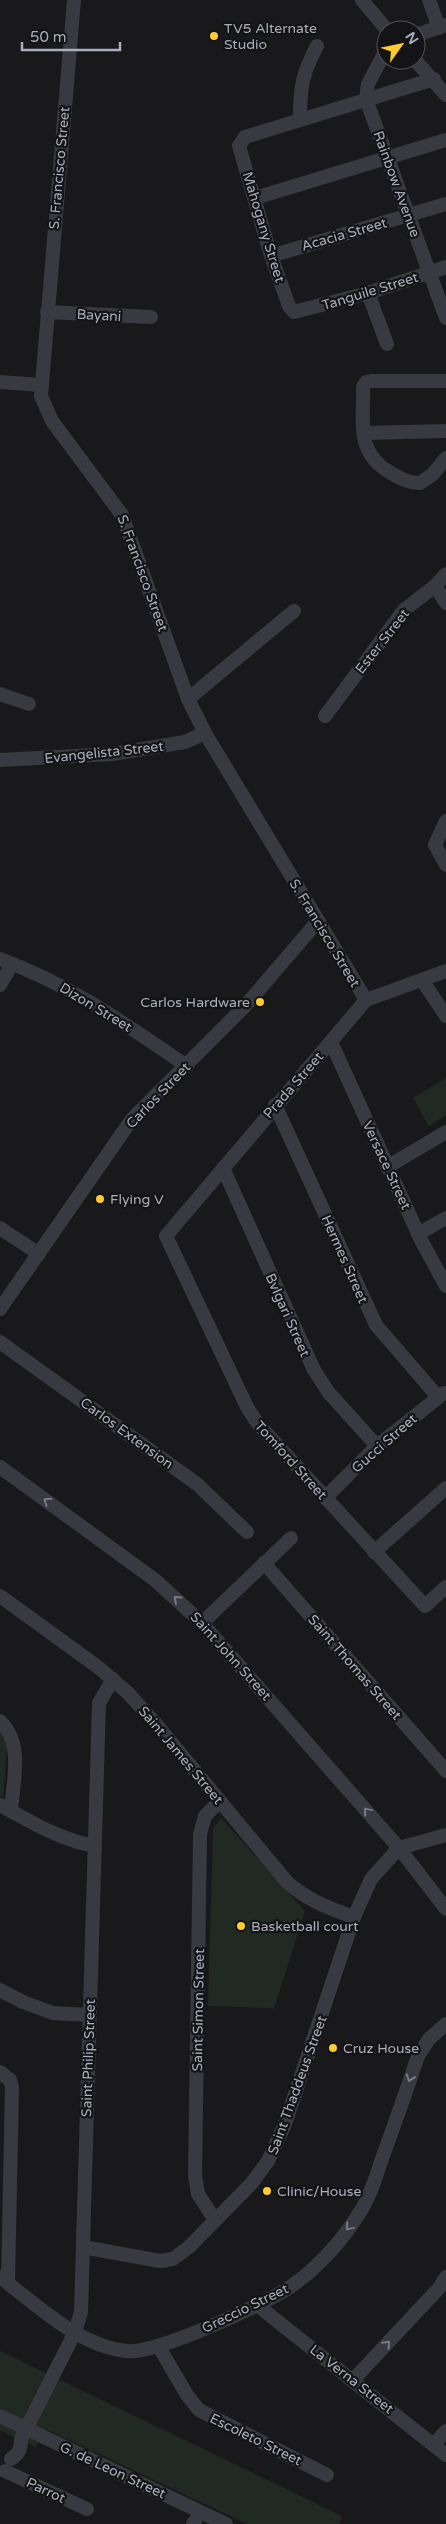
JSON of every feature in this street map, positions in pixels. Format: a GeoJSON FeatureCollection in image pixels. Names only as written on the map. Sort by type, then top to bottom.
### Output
{"type":"FeatureCollection","features":[{"type":"Feature","properties":{"kind":"street","name":"S. Francisco Street"},"geometry":{"type":"LineString","coordinates":[[74,0],[40,385],[45,409],[122,515],[188,699],[205,732],[366,1000]]}},
{"type":"Feature","properties":{"kind":"street"},"geometry":{"type":"LineString","coordinates":[[362,0],[379,20]]}},
{"type":"Feature","properties":{"kind":"street"},"geometry":{"type":"LineString","coordinates":[[426,31],[442,26],[429,0]]}},
{"type":"Feature","properties":{"kind":"street"},"geometry":{"type":"LineString","coordinates":[[317,46],[307,64],[300,88],[300,119],[434,79]]}},
{"type":"Feature","properties":{"kind":"street"},"geometry":{"type":"LineString","coordinates":[[366,99],[368,84],[376,69]]}},
{"type":"Feature","properties":{"kind":"street"},"geometry":{"type":"LineString","coordinates":[[425,70],[446,95]]}},
{"type":"Feature","properties":{"kind":"street","name":"Rainbow Avenue"},"geometry":{"type":"LineString","coordinates":[[366,99],[446,318]]}},
{"type":"Feature","properties":{"kind":"street","name":"Mahogany Street"},"geometry":{"type":"LineString","coordinates":[[294,312],[289,306],[271,256],[239,146],[240,141],[245,137],[300,119]]}},
{"type":"Feature","properties":{"kind":"street"},"geometry":{"type":"LineString","coordinates":[[255,198],[446,140]]}},
{"type":"Feature","properties":{"kind":"street","name":"Acacia Street"},"geometry":{"type":"LineString","coordinates":[[271,256],[446,204]]}},
{"type":"Feature","properties":{"kind":"street","name":"Tanguile Street"},"geometry":{"type":"LineString","coordinates":[[294,312],[368,292],[446,267]]}},
{"type":"Feature","properties":{"kind":"street"},"geometry":{"type":"LineString","coordinates":[[368,292],[387,344]]}},
{"type":"Feature","properties":{"kind":"street","name":"Bayani"},"geometry":{"type":"LineString","coordinates":[[47,312],[151,317]]}},
{"type":"Feature","properties":{"kind":"street"},"geometry":{"type":"LineString","coordinates":[[446,381],[366,382],[364,386],[364,433],[367,452],[374,462],[412,483],[426,480],[446,458]]}},
{"type":"Feature","properties":{"kind":"street"},"geometry":{"type":"LineString","coordinates":[[0,382],[40,385]]}},
{"type":"Feature","properties":{"kind":"street"},"geometry":{"type":"LineString","coordinates":[[364,433],[446,431]]}},
{"type":"Feature","properties":{"kind":"street","name":"Ester Street"},"geometry":{"type":"LineString","coordinates":[[325,716],[404,610],[435,586],[446,574]]}},
{"type":"Feature","properties":{"kind":"street"},"geometry":{"type":"LineString","coordinates":[[435,586],[446,603]]}},
{"type":"Feature","properties":{"kind":"street"},"geometry":{"type":"LineString","coordinates":[[188,699],[294,611]]}},
{"type":"Feature","properties":{"kind":"street"},"geometry":{"type":"LineString","coordinates":[[0,694],[29,704]]}},
{"type":"Feature","properties":{"kind":"street","name":"Evangelista Street"},"geometry":{"type":"LineString","coordinates":[[0,760],[112,754],[185,742],[205,732]]}},
{"type":"Feature","properties":{"kind":"street"},"geometry":{"type":"LineString","coordinates":[[446,821],[435,845],[446,865]]}},
{"type":"Feature","properties":{"kind":"street","name":"Carlos Street"},"geometry":{"type":"LineString","coordinates":[[0,1309],[126,1127],[245,1006],[318,921]]}},
{"type":"Feature","properties":{"kind":"street"},"geometry":{"type":"LineString","coordinates":[[0,985],[6,962]]}},
{"type":"Feature","properties":{"kind":"street","name":"Dizon Street"},"geometry":{"type":"LineString","coordinates":[[6,962],[97,1004],[187,1066]]}},
{"type":"Feature","properties":{"kind":"street"},"geometry":{"type":"LineString","coordinates":[[366,1000],[446,971]]}},
{"type":"Feature","properties":{"kind":"street"},"geometry":{"type":"LineString","coordinates":[[422,980],[446,1016]]}},
{"type":"Feature","properties":{"kind":"street","name":"Prada Street"},"geometry":{"type":"LineString","coordinates":[[166,1236],[275,1105],[366,1000]]}},
{"type":"Feature","properties":{"kind":"street","name":"Versace Street"},"geometry":{"type":"LineString","coordinates":[[331,1042],[418,1234],[446,1286]]}},
{"type":"Feature","properties":{"kind":"street","name":"Hermes Street"},"geometry":{"type":"LineString","coordinates":[[275,1105],[370,1314],[384,1336],[442,1395]]}},
{"type":"Feature","properties":{"kind":"street"},"geometry":{"type":"LineString","coordinates":[[387,1167],[446,1132]]}},
{"type":"Feature","properties":{"kind":"street","name":"Bvlgari Street"},"geometry":{"type":"LineString","coordinates":[[223,1168],[314,1370],[329,1393],[377,1446]]}},
{"type":"Feature","properties":{"kind":"street"},"geometry":{"type":"LineString","coordinates":[[418,1234],[446,1218]]}},
{"type":"Feature","properties":{"kind":"street"},"geometry":{"type":"LineString","coordinates":[[0,1228],[38,1254]]}},
{"type":"Feature","properties":{"kind":"street","name":"Tomford Street"},"geometry":{"type":"LineString","coordinates":[[166,1236],[252,1415],[271,1440],[425,1606],[446,1586]]}},
{"type":"Feature","properties":{"kind":"street","name":"Carlos Extension"},"geometry":{"type":"LineString","coordinates":[[0,1342],[197,1484],[247,1532]]}},
{"type":"Feature","properties":{"kind":"street","name":"Gucci Street"},"geometry":{"type":"LineString","coordinates":[[325,1498],[377,1446],[442,1395]]}},
{"type":"Feature","properties":{"kind":"street","name":"Saint John Street"},"geometry":{"type":"LineString","coordinates":[[0,1467],[155,1580],[202,1623],[399,1848],[446,1909]]}},
{"type":"Feature","properties":{"kind":"street"},"geometry":{"type":"LineString","coordinates":[[374,1552],[446,1488]]}},
{"type":"Feature","properties":{"kind":"street"},"geometry":{"type":"LineString","coordinates":[[202,1623],[291,1538]]}},
{"type":"Feature","properties":{"kind":"street","name":"Saint Thomas Street"},"geometry":{"type":"LineString","coordinates":[[264,1563],[446,1771]]}},
{"type":"Feature","properties":{"kind":"street","name":"Saint James Street"},"geometry":{"type":"LineString","coordinates":[[0,1596],[112,1679],[143,1708],[298,1892],[312,1901],[354,1918]]}},
{"type":"Feature","properties":{"kind":"street","name":"Saint Philip Street"},"geometry":{"type":"LineString","coordinates":[[5,2470],[19,2451],[24,2434],[75,2332],[82,2301],[99,1703],[112,1679]]}},
{"type":"Feature","properties":{"kind":"street"},"geometry":{"type":"LineString","coordinates":[[0,1721],[7,1727],[13,1741],[16,1756],[5,1808],[75,1842],[95,1846]]}},
{"type":"Feature","properties":{"kind":"street","name":"Saint Simon Street"},"geometry":{"type":"LineString","coordinates":[[215,2220],[198,2194],[195,2176],[200,1834],[205,1816],[220,1801]]}},
{"type":"Feature","properties":{"kind":"street"},"geometry":{"type":"LineString","coordinates":[[399,1848],[446,1835]]}},
{"type":"Feature","properties":{"kind":"street","name":"Saint Thaddeus Street"},"geometry":{"type":"LineString","coordinates":[[83,2247],[167,2260],[181,2254],[251,2184],[274,2150],[304,2073],[354,1918],[371,1879],[399,1848]]}},
{"type":"Feature","properties":{"kind":"street"},"geometry":{"type":"LineString","coordinates":[[0,1990],[23,2002],[53,2013],[89,2015]]}},
{"type":"Feature","properties":{"kind":"street","name":"Greccio Street"},"geometry":{"type":"LineString","coordinates":[[4,2280],[75,2332],[100,2344],[136,2352],[159,2347],[257,2305],[278,2294],[306,2274],[358,2216],[371,2187],[418,2056],[429,2039],[446,2024]]}},
{"type":"Feature","properties":{"kind":"street"},"geometry":{"type":"LineString","coordinates":[[0,2072],[10,2080],[12,2087],[4,2280]]}},
{"type":"Feature","properties":{"kind":"street"},"geometry":{"type":"LineString","coordinates":[[354,2379],[439,2288],[446,2277]]}},
{"type":"Feature","properties":{"kind":"street","name":"La Verna Street"},"geometry":{"type":"LineString","coordinates":[[257,2305],[354,2379],[446,2455]]}},
{"type":"Feature","properties":{"kind":"street","name":"Escoleto Street"},"geometry":{"type":"LineString","coordinates":[[159,2347],[187,2394],[199,2410],[327,2475]]}},
{"type":"Feature","properties":{"kind":"street","name":"G. de Leon Street"},"geometry":{"type":"LineString","coordinates":[[0,2416],[24,2434],[226,2524]]}},
{"type":"Feature","properties":{"kind":"street"},"geometry":{"type":"LineString","coordinates":[[434,2444],[446,2431]]}},
{"type":"Feature","properties":{"kind":"street","name":"Parrot"},"geometry":{"type":"LineString","coordinates":[[5,2470],[87,2509]]}},
{"type":"Feature","properties":{"kind":"shaded area"},"geometry":{"type":"Polygon","coordinates":[[[446,1078],[446,1115],[429,1126],[413,1098],[446,1078]]]}},
{"type":"Feature","properties":{"kind":"shaded area"},"geometry":{"type":"Polygon","coordinates":[[[0,1731],[8,1736],[3,1797],[0,1796],[0,1731]]]}},
{"type":"Feature","properties":{"kind":"shaded area"},"geometry":{"type":"Polygon","coordinates":[[[221,1818],[305,1911],[273,2012],[273,2008],[208,2006],[213,1829],[221,1818]]]}},
{"type":"Feature","properties":{"kind":"shaded area"},"geometry":{"type":"Polygon","coordinates":[[[0,2351],[342,2516],[339,2524],[247,2524],[46,2429],[36,2447],[0,2430],[0,2351]]]}},
{"type":"Feature","properties":{"kind":"place","name":"TV5 Alternate Studio"},"geometry":{"type":"Point","coordinates":[214,36]}},
{"type":"Feature","properties":{"kind":"place","name":"Carlos Hardware"},"geometry":{"type":"Point","coordinates":[260,1002]}},
{"type":"Feature","properties":{"kind":"place","name":"Flying V"},"geometry":{"type":"Point","coordinates":[100,1199]}},
{"type":"Feature","properties":{"kind":"place","name":"Basketball court"},"geometry":{"type":"Point","coordinates":[241,1926]}},
{"type":"Feature","properties":{"kind":"place","name":"Cruz House"},"geometry":{"type":"Point","coordinates":[333,2048]}},
{"type":"Feature","properties":{"kind":"place","name":"Clinic/House"},"geometry":{"type":"Point","coordinates":[267,2191]}}]}
